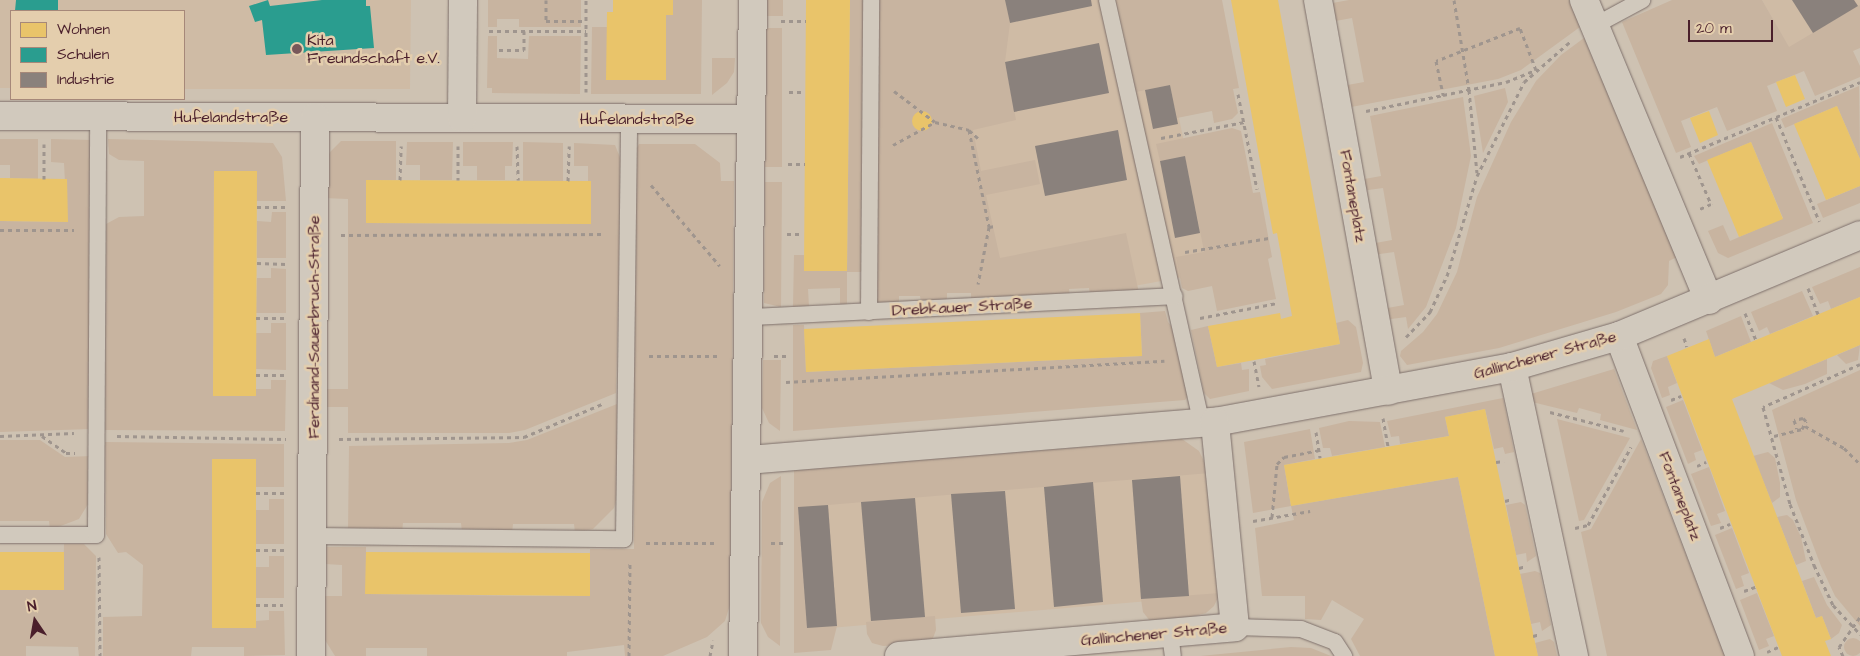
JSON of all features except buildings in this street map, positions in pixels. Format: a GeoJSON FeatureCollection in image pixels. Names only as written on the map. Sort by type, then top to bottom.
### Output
{"type":"FeatureCollection","features":[{"type":"Feature","properties":{"kind":"street"},"geometry":{"type":"LineString","coordinates":[[460,128],[463,0]]}},
{"type":"Feature","properties":{"kind":"street"},"geometry":{"type":"LineString","coordinates":[[744,656],[750,356],[753,0]]}},
{"type":"Feature","properties":{"kind":"street","name":"Fontaneplatz"},"geometry":{"type":"LineString","coordinates":[[1318,0],[1385,404]]}},
{"type":"Feature","properties":{"kind":"street"},"geometry":{"type":"LineString","coordinates":[[1584,0],[1709,300]]}},
{"type":"Feature","properties":{"kind":"street","name":"Hufelandstraße"},"geometry":{"type":"LineString","coordinates":[[0,116],[315,117],[460,128],[629,119],[751,119]]}},
{"type":"Feature","properties":{"kind":"street","name":"Ferdinand-Sauerbruch-Straße"},"geometry":{"type":"LineString","coordinates":[[311,656],[300,543],[315,117]]}},
{"type":"Feature","properties":{"kind":"street","name":"Gallinchener Straße"},"geometry":{"type":"LineString","coordinates":[[748,460],[1209,423],[1385,404],[1619,336],[1709,300],[1860,235]]}},
{"type":"Feature","properties":{"kind":"street","name":"Fontaneplatz"},"geometry":{"type":"LineString","coordinates":[[1619,336],[1740,656]]}},
{"type":"Feature","properties":{"kind":"street"},"geometry":{"type":"LineString","coordinates":[[1512,367],[1574,656]]}},
{"type":"Feature","properties":{"kind":"street","name":"Gallinchener Straße"},"geometry":{"type":"LineString","coordinates":[[900,656],[1171,644],[1235,627],[1209,423]]}},
{"type":"Feature","properties":{"kind":"lane"},"geometry":{"type":"LineString","coordinates":[[869,312],[872,153],[871,0]]}},
{"type":"Feature","properties":{"kind":"lane"},"geometry":{"type":"LineString","coordinates":[[1107,0],[1189,360],[1209,423]]}},
{"type":"Feature","properties":{"kind":"lane"},"geometry":{"type":"LineString","coordinates":[[1594,26],[1642,0]]}},
{"type":"Feature","properties":{"kind":"lane"},"geometry":{"type":"LineString","coordinates":[[0,535],[96,535],[98,116]]}},
{"type":"Feature","properties":{"kind":"lane"},"geometry":{"type":"LineString","coordinates":[[300,543],[627,541],[626,355],[629,119]]}},
{"type":"Feature","properties":{"kind":"lane","name":"Drebkauer Straße"},"geometry":{"type":"LineString","coordinates":[[750,317],[1174,296]]}},
{"type":"Feature","properties":{"kind":"lane"},"geometry":{"type":"LineString","coordinates":[[1235,627],[1301,629],[1335,642],[1344,656]]}},
{"type":"Feature","properties":{"kind":"path"},"geometry":{"type":"LineString","coordinates":[[546,0],[546,20],[586,21]]}},
{"type":"Feature","properties":{"kind":"path"},"geometry":{"type":"LineString","coordinates":[[586,0],[586,100]]}},
{"type":"Feature","properties":{"kind":"path"},"geometry":{"type":"LineString","coordinates":[[1454,0],[1469,90],[1477,176]]}},
{"type":"Feature","properties":{"kind":"path"},"geometry":{"type":"LineString","coordinates":[[789,21],[806,21]]}},
{"type":"Feature","properties":{"kind":"path"},"geometry":{"type":"LineString","coordinates":[[1412,332],[1430,312],[1447,276],[1477,176],[1524,82],[1536,70],[1594,26]]}},
{"type":"Feature","properties":{"kind":"path"},"geometry":{"type":"LineString","coordinates":[[1443,95],[1436,61],[1520,28],[1536,70]]}},
{"type":"Feature","properties":{"kind":"path"},"geometry":{"type":"LineString","coordinates":[[497,31],[586,31]]}},
{"type":"Feature","properties":{"kind":"path"},"geometry":{"type":"LineString","coordinates":[[499,50],[524,50],[524,31]]}},
{"type":"Feature","properties":{"kind":"path"},"geometry":{"type":"LineString","coordinates":[[872,68],[899,96],[935,122],[969,130],[978,138]]}},
{"type":"Feature","properties":{"kind":"path"},"geometry":{"type":"LineString","coordinates":[[1338,116],[1506,82],[1536,70]]}},
{"type":"Feature","properties":{"kind":"path"},"geometry":{"type":"LineString","coordinates":[[1673,160],[1860,82]]}},
{"type":"Feature","properties":{"kind":"path"},"geometry":{"type":"LineString","coordinates":[[789,92],[805,92]]}},
{"type":"Feature","properties":{"kind":"path"},"geometry":{"type":"LineString","coordinates":[[1238,94],[1257,189]]}},
{"type":"Feature","properties":{"kind":"path"},"geometry":{"type":"LineString","coordinates":[[1776,117],[1820,224]]}},
{"type":"Feature","properties":{"kind":"path"},"geometry":{"type":"LineString","coordinates":[[872,153],[904,141],[935,122]]}},
{"type":"Feature","properties":{"kind":"path"},"geometry":{"type":"LineString","coordinates":[[1155,139],[1244,122]]}},
{"type":"Feature","properties":{"kind":"path"},"geometry":{"type":"LineString","coordinates":[[458,180],[460,128]]}},
{"type":"Feature","properties":{"kind":"path"},"geometry":{"type":"LineString","coordinates":[[969,130],[988,227],[973,307]]}},
{"type":"Feature","properties":{"kind":"path"},"geometry":{"type":"LineString","coordinates":[[44,135],[44,179]]}},
{"type":"Feature","properties":{"kind":"path"},"geometry":{"type":"LineString","coordinates":[[400,180],[401,137]]}},
{"type":"Feature","properties":{"kind":"path"},"geometry":{"type":"LineString","coordinates":[[518,139],[518,180]]}},
{"type":"Feature","properties":{"kind":"path"},"geometry":{"type":"LineString","coordinates":[[568,139],[568,181]]}},
{"type":"Feature","properties":{"kind":"path"},"geometry":{"type":"LineString","coordinates":[[1689,153],[1711,204],[1694,211]]}},
{"type":"Feature","properties":{"kind":"path"},"geometry":{"type":"LineString","coordinates":[[628,159],[722,268]]}},
{"type":"Feature","properties":{"kind":"path"},"geometry":{"type":"LineString","coordinates":[[788,164],[805,164]]}},
{"type":"Feature","properties":{"kind":"path"},"geometry":{"type":"LineString","coordinates":[[256,207],[292,207]]}},
{"type":"Feature","properties":{"kind":"path"},"geometry":{"type":"LineString","coordinates":[[988,227],[995,226]]}},
{"type":"Feature","properties":{"kind":"path"},"geometry":{"type":"LineString","coordinates":[[0,230],[98,230]]}},
{"type":"Feature","properties":{"kind":"path"},"geometry":{"type":"LineString","coordinates":[[333,235],[627,234]]}},
{"type":"Feature","properties":{"kind":"path"},"geometry":{"type":"LineString","coordinates":[[787,234],[804,234]]}},
{"type":"Feature","properties":{"kind":"path"},"geometry":{"type":"LineString","coordinates":[[1165,256],[1268,238]]}},
{"type":"Feature","properties":{"kind":"path"},"geometry":{"type":"LineString","coordinates":[[257,263],[291,264]]}},
{"type":"Feature","properties":{"kind":"path"},"geometry":{"type":"LineString","coordinates":[[1806,282],[1818,314]]}},
{"type":"Feature","properties":{"kind":"path"},"geometry":{"type":"LineString","coordinates":[[1180,322],[1278,303]]}},
{"type":"Feature","properties":{"kind":"path"},"geometry":{"type":"LineString","coordinates":[[1743,308],[1756,340]]}},
{"type":"Feature","properties":{"kind":"path"},"geometry":{"type":"LineString","coordinates":[[256,318],[291,318]]}},
{"type":"Feature","properties":{"kind":"path"},"geometry":{"type":"LineString","coordinates":[[626,355],[750,356]]}},
{"type":"Feature","properties":{"kind":"path"},"geometry":{"type":"LineString","coordinates":[[786,382],[1189,360]]}},
{"type":"Feature","properties":{"kind":"path"},"geometry":{"type":"LineString","coordinates":[[1254,361],[1261,395]]}},
{"type":"Feature","properties":{"kind":"path"},"geometry":{"type":"LineString","coordinates":[[1860,364],[1763,407],[1774,436],[1790,504],[1814,565],[1834,605],[1860,634]]}},
{"type":"Feature","properties":{"kind":"path"},"geometry":{"type":"LineString","coordinates":[[256,375],[279,375]]}},
{"type":"Feature","properties":{"kind":"path"},"geometry":{"type":"LineString","coordinates":[[336,439],[524,437],[626,394]]}},
{"type":"Feature","properties":{"kind":"path"},"geometry":{"type":"LineString","coordinates":[[1385,404],[1388,447]]}},
{"type":"Feature","properties":{"kind":"path"},"geometry":{"type":"LineString","coordinates":[[1544,410],[1632,433]]}},
{"type":"Feature","properties":{"kind":"path"},"geometry":{"type":"LineString","coordinates":[[1797,429],[1794,425],[1798,417],[1806,421],[1805,426]]}},
{"type":"Feature","properties":{"kind":"path"},"geometry":{"type":"LineString","coordinates":[[1314,424],[1320,458]]}},
{"type":"Feature","properties":{"kind":"path"},"geometry":{"type":"LineString","coordinates":[[1774,436],[1805,426],[1844,448],[1860,464]]}},
{"type":"Feature","properties":{"kind":"path"},"geometry":{"type":"LineString","coordinates":[[0,436],[42,436],[96,432],[111,436],[290,439]]}},
{"type":"Feature","properties":{"kind":"path"},"geometry":{"type":"LineString","coordinates":[[42,436],[66,453],[96,453]]}},
{"type":"Feature","properties":{"kind":"path"},"geometry":{"type":"LineString","coordinates":[[1570,529],[1588,525],[1633,443]]}},
{"type":"Feature","properties":{"kind":"path"},"geometry":{"type":"LineString","coordinates":[[1272,517],[1277,464],[1284,457],[1319,450]]}},
{"type":"Feature","properties":{"kind":"path"},"geometry":{"type":"LineString","coordinates":[[256,493],[290,493]]}},
{"type":"Feature","properties":{"kind":"path"},"geometry":{"type":"LineString","coordinates":[[1248,522],[1310,511]]}},
{"type":"Feature","properties":{"kind":"path"},"geometry":{"type":"LineString","coordinates":[[96,535],[99,555],[100,656]]}},
{"type":"Feature","properties":{"kind":"path"},"geometry":{"type":"LineString","coordinates":[[630,656],[627,541],[747,543]]}},
{"type":"Feature","properties":{"kind":"path"},"geometry":{"type":"LineString","coordinates":[[256,550],[300,543]]}},
{"type":"Feature","properties":{"kind":"path"},"geometry":{"type":"LineString","coordinates":[[256,605],[278,605]]}},
{"type":"Feature","properties":{"kind":"path"},"geometry":{"type":"LineString","coordinates":[[1843,656],[1839,647],[1851,626],[1860,618]]}},
{"type":"Feature","properties":{"kind":"shaded area","name":"Kita Freundschaft e.V."},"geometry":{"type":"Polygon","coordinates":[[[0,0],[411,0],[410,89],[185,89],[185,10],[10,10],[10,88],[0,88],[0,0]]]}},
{"type":"Feature","properties":{"kind":"shaded area"},"geometry":{"type":"Polygon","coordinates":[[[488,0],[581,0],[581,27],[519,27],[519,19],[497,19],[497,27],[488,27],[488,0]]]}},
{"type":"Feature","properties":{"kind":"shaded area"},"geometry":{"type":"Polygon","coordinates":[[[673,0],[702,0],[701,94],[591,94],[592,27],[607,27],[607,80],[665,80],[666,15],[673,15],[673,0]]]}},
{"type":"Feature","properties":{"kind":"shaded area"},"geometry":{"type":"Polygon","coordinates":[[[766,0],[783,0],[783,16],[766,16],[766,0]]]}},
{"type":"Feature","properties":{"kind":"shaded area"},"geometry":{"type":"Polygon","coordinates":[[[850,0],[864,0],[862,272],[847,272],[847,305],[821,307],[840,304],[840,288],[808,289],[809,307],[793,307],[794,255],[804,255],[804,271],[847,271],[850,0]]]}},
{"type":"Feature","properties":{"kind":"shaded area"},"geometry":{"type":"Polygon","coordinates":[[[878,0],[1005,0],[1010,23],[1005,62],[1016,120],[973,130],[981,171],[1035,160],[1040,184],[986,195],[1000,258],[1126,233],[1139,293],[1090,295],[1089,288],[1069,289],[1070,296],[971,300],[971,293],[947,293],[947,301],[921,302],[920,296],[899,296],[899,303],[876,305],[878,0]]]}},
{"type":"Feature","properties":{"kind":"shaded area"},"geometry":{"type":"Polygon","coordinates":[[[993,0],[1131,0],[1172,83],[1210,272],[1134,286],[996,261],[971,129],[993,0]]]}},
{"type":"Feature","properties":{"kind":"shaded area"},"geometry":{"type":"Polygon","coordinates":[[[1117,0],[1222,0],[1239,88],[1233,89],[1238,113],[1232,119],[1214,123],[1212,111],[1177,118],[1170,85],[1136,92],[1117,0]]]}},
{"type":"Feature","properties":{"kind":"shaded area"},"geometry":{"type":"Polygon","coordinates":[[[1349,0],[1569,0],[1580,27],[1521,70],[1498,79],[1346,108],[1342,86],[1364,82],[1352,18],[1330,22],[1327,4],[1349,0]]]}},
{"type":"Feature","properties":{"kind":"shaded area"},"geometry":{"type":"Polygon","coordinates":[[[1672,0],[1762,0],[1789,47],[1860,5],[1860,48],[1853,51],[1860,66],[1860,77],[1815,96],[1804,71],[1767,86],[1777,111],[1727,131],[1717,107],[1681,121],[1691,147],[1676,153],[1622,22],[1672,0]]]}},
{"type":"Feature","properties":{"kind":"shaded area"},"geometry":{"type":"Polygon","coordinates":[[[1762,0],[1860,0],[1860,20],[1790,50],[1762,0]]]}},
{"type":"Feature","properties":{"kind":"shaded area"},"geometry":{"type":"Polygon","coordinates":[[[766,28],[782,28],[782,167],[765,167],[766,28]]]}},
{"type":"Feature","properties":{"kind":"shaded area"},"geometry":{"type":"Polygon","coordinates":[[[488,36],[497,36],[497,58],[528,59],[529,36],[581,36],[580,94],[492,93],[492,88],[487,88],[488,36]]]}},
{"type":"Feature","properties":{"kind":"shaded area"},"geometry":{"type":"Polygon","coordinates":[[[1584,38],[1677,257],[1669,261],[1668,285],[1661,294],[1616,312],[1499,348],[1407,365],[1400,356],[1401,351],[1423,332],[1437,314],[1457,272],[1477,197],[1511,122],[1536,81],[1561,55],[1584,38]]]}},
{"type":"Feature","properties":{"kind":"shaded area"},"geometry":{"type":"Polygon","coordinates":[[[712,58],[735,58],[734,72],[727,83],[712,95],[712,58]]]}},
{"type":"Feature","properties":{"kind":"shaded area"},"geometry":{"type":"Polygon","coordinates":[[[1859,86],[1860,159],[1837,106],[1785,128],[1781,119],[1859,86]]]}},
{"type":"Feature","properties":{"kind":"shaded area"},"geometry":{"type":"Polygon","coordinates":[[[1505,88],[1508,102],[1483,153],[1474,96],[1505,88]]]}},
{"type":"Feature","properties":{"kind":"shaded area"},"geometry":{"type":"Polygon","coordinates":[[[1463,97],[1471,156],[1456,228],[1426,307],[1408,329],[1406,317],[1384,320],[1382,309],[1404,305],[1394,252],[1373,255],[1370,244],[1392,240],[1383,188],[1361,191],[1359,180],[1381,176],[1370,116],[1463,97]]]}},
{"type":"Feature","properties":{"kind":"shaded area"},"geometry":{"type":"Polygon","coordinates":[[[1772,123],[1813,223],[1728,258],[1718,253],[1708,231],[1723,225],[1730,241],[1783,218],[1751,142],[1699,164],[1694,156],[1772,123]]]}},
{"type":"Feature","properties":{"kind":"shaded area"},"geometry":{"type":"Polygon","coordinates":[[[1232,128],[1241,131],[1253,193],[1260,192],[1272,257],[1268,259],[1276,299],[1217,311],[1212,286],[1188,291],[1182,288],[1176,257],[1204,252],[1203,246],[1185,157],[1160,161],[1156,144],[1232,128]]]}},
{"type":"Feature","properties":{"kind":"shaded area"},"geometry":{"type":"Polygon","coordinates":[[[0,139],[38,139],[38,179],[10,178],[10,165],[0,165],[0,139]]]}},
{"type":"Feature","properties":{"kind":"shaded area"},"geometry":{"type":"Polygon","coordinates":[[[51,139],[93,140],[91,429],[0,432],[0,221],[67,222],[64,163],[51,162],[51,139]]]}},
{"type":"Feature","properties":{"kind":"shaded area"},"geometry":{"type":"Polygon","coordinates":[[[108,139],[273,143],[282,157],[286,201],[257,201],[214,171],[213,396],[256,396],[256,389],[271,389],[271,380],[286,380],[285,431],[105,430],[106,224],[119,217],[144,216],[144,161],[119,160],[109,154],[108,139]]]}},
{"type":"Feature","properties":{"kind":"shaded area"},"geometry":{"type":"Polygon","coordinates":[[[341,141],[396,141],[396,180],[366,180],[366,223],[591,224],[591,181],[588,181],[588,166],[574,166],[574,143],[615,145],[621,160],[616,393],[525,430],[509,433],[348,433],[348,407],[324,407],[324,389],[348,389],[348,199],[324,198],[324,166],[330,152],[341,141]]]}},
{"type":"Feature","properties":{"kind":"shaded area"},"geometry":{"type":"Polygon","coordinates":[[[407,142],[453,142],[452,180],[420,180],[420,165],[406,165],[407,142]]]}},
{"type":"Feature","properties":{"kind":"shaded area"},"geometry":{"type":"Polygon","coordinates":[[[463,142],[513,142],[512,166],[505,166],[505,180],[477,180],[477,166],[463,166],[463,142]]]}},
{"type":"Feature","properties":{"kind":"shaded area"},"geometry":{"type":"Polygon","coordinates":[[[523,142],[563,143],[563,181],[523,181],[523,142]]]}},
{"type":"Feature","properties":{"kind":"shaded area"},"geometry":{"type":"Polygon","coordinates":[[[639,144],[695,144],[720,163],[721,181],[734,181],[730,605],[725,621],[707,637],[663,656],[625,656],[624,645],[567,652],[567,656],[427,656],[427,648],[366,648],[366,656],[335,656],[325,640],[325,596],[342,596],[342,565],[325,564],[326,547],[366,547],[366,594],[535,596],[589,596],[590,549],[634,549],[634,154],[639,144]]]}},
{"type":"Feature","properties":{"kind":"shaded area"},"geometry":{"type":"Polygon","coordinates":[[[765,182],[782,182],[781,307],[764,303],[765,182]]]}},
{"type":"Feature","properties":{"kind":"shaded area"},"geometry":{"type":"Polygon","coordinates":[[[1860,186],[1860,203],[1823,218],[1817,204],[1860,186]]]}},
{"type":"Feature","properties":{"kind":"shaded area"},"geometry":{"type":"Polygon","coordinates":[[[272,212],[286,212],[286,258],[257,258],[257,221],[271,222],[272,212]]]}},
{"type":"Feature","properties":{"kind":"shaded area"},"geometry":{"type":"Polygon","coordinates":[[[1860,267],[1860,297],[1831,309],[1828,301],[1820,304],[1812,287],[1860,267]]]}},
{"type":"Feature","properties":{"kind":"shaded area"},"geometry":{"type":"Polygon","coordinates":[[[271,268],[286,269],[286,313],[256,313],[257,278],[271,278],[271,268]]]}},
{"type":"Feature","properties":{"kind":"shaded area"},"geometry":{"type":"Polygon","coordinates":[[[1802,291],[1813,316],[1770,334],[1767,327],[1759,331],[1751,312],[1802,291]]]}},
{"type":"Feature","properties":{"kind":"shaded area"},"geometry":{"type":"Polygon","coordinates":[[[1165,311],[1168,322],[1174,329],[1189,395],[1185,400],[793,431],[793,325],[804,325],[806,372],[1142,356],[1140,313],[1165,311]]]}},
{"type":"Feature","properties":{"kind":"shaded area"},"geometry":{"type":"Polygon","coordinates":[[[1741,316],[1751,342],[1715,357],[1706,331],[1741,316]]]}},
{"type":"Feature","properties":{"kind":"shaded area"},"geometry":{"type":"Polygon","coordinates":[[[1348,320],[1356,327],[1363,363],[1361,372],[1272,389],[1262,377],[1260,366],[1266,365],[1265,359],[1340,344],[1336,323],[1348,320]]]}},
{"type":"Feature","properties":{"kind":"shaded area"},"geometry":{"type":"Polygon","coordinates":[[[271,323],[286,323],[286,370],[256,369],[256,333],[271,333],[271,323]]]}},
{"type":"Feature","properties":{"kind":"shaded area"},"geometry":{"type":"Polygon","coordinates":[[[1208,326],[1217,367],[1241,363],[1242,370],[1249,369],[1249,391],[1210,399],[1204,393],[1191,330],[1208,326]]]}},
{"type":"Feature","properties":{"kind":"shaded area"},"geometry":{"type":"Polygon","coordinates":[[[1860,345],[1858,360],[1846,364],[1837,355],[1860,345]]]}},
{"type":"Feature","properties":{"kind":"shaded area"},"geometry":{"type":"Polygon","coordinates":[[[1667,356],[1677,383],[1668,387],[1670,395],[1662,398],[1651,368],[1653,361],[1667,356]]]}},
{"type":"Feature","properties":{"kind":"shaded area"},"geometry":{"type":"Polygon","coordinates":[[[1827,359],[1827,374],[1805,384],[1783,390],[1769,383],[1827,359]]]}},
{"type":"Feature","properties":{"kind":"shaded area"},"geometry":{"type":"Polygon","coordinates":[[[763,360],[781,360],[780,431],[769,423],[762,408],[763,360]]]}},
{"type":"Feature","properties":{"kind":"shaded area"},"geometry":{"type":"Polygon","coordinates":[[[1614,369],[1637,430],[1600,420],[1601,414],[1579,408],[1577,413],[1532,402],[1531,394],[1614,369]]]}},
{"type":"Feature","properties":{"kind":"shaded area"},"geometry":{"type":"Polygon","coordinates":[[[1860,370],[1860,626],[1835,596],[1821,566],[1796,500],[1772,410],[1860,370]]]}},
{"type":"Feature","properties":{"kind":"shaded area"},"geometry":{"type":"Polygon","coordinates":[[[1503,398],[1514,452],[1505,454],[1503,447],[1494,449],[1485,409],[1445,417],[1449,436],[1400,444],[1399,436],[1391,437],[1387,421],[1503,398]]]}},
{"type":"Feature","properties":{"kind":"shaded area"},"geometry":{"type":"Polygon","coordinates":[[[1683,400],[1702,450],[1694,453],[1696,460],[1688,464],[1666,407],[1683,400]]]}},
{"type":"Feature","properties":{"kind":"shaded area"},"geometry":{"type":"Polygon","coordinates":[[[617,404],[618,493],[614,508],[593,529],[575,533],[574,524],[513,524],[512,533],[462,533],[461,523],[403,523],[402,532],[348,530],[349,446],[509,443],[527,440],[617,404]]]}},
{"type":"Feature","properties":{"kind":"shaded area"},"geometry":{"type":"Polygon","coordinates":[[[1557,419],[1630,438],[1584,520],[1579,521],[1557,419]]]}},
{"type":"Feature","properties":{"kind":"shaded area"},"geometry":{"type":"Polygon","coordinates":[[[1349,421],[1380,422],[1385,447],[1332,456],[1330,448],[1323,448],[1319,428],[1349,421]]]}},
{"type":"Feature","properties":{"kind":"shaded area"},"geometry":{"type":"Polygon","coordinates":[[[1310,429],[1315,459],[1284,465],[1291,506],[1253,513],[1244,442],[1310,429]]]}},
{"type":"Feature","properties":{"kind":"shaded area"},"geometry":{"type":"Polygon","coordinates":[[[1182,439],[1199,451],[1210,473],[828,505],[837,626],[831,650],[794,653],[794,470],[1182,439]]]}},
{"type":"Feature","properties":{"kind":"shaded area"},"geometry":{"type":"Polygon","coordinates":[[[1641,439],[1725,656],[1607,656],[1581,532],[1591,529],[1641,439]]]}},
{"type":"Feature","properties":{"kind":"shaded area"},"geometry":{"type":"Polygon","coordinates":[[[0,440],[40,440],[65,457],[92,456],[88,504],[79,519],[50,530],[49,521],[0,521],[0,440]]]}},
{"type":"Feature","properties":{"kind":"shaded area"},"geometry":{"type":"Polygon","coordinates":[[[105,442],[284,444],[284,487],[256,487],[256,459],[212,459],[212,628],[255,628],[256,621],[269,620],[269,611],[284,611],[285,655],[244,656],[244,647],[192,647],[191,656],[103,656],[103,617],[142,616],[143,565],[126,552],[118,553],[106,534],[105,442]]]}},
{"type":"Feature","properties":{"kind":"shaded area"},"geometry":{"type":"Polygon","coordinates":[[[1768,452],[1775,458],[1780,483],[1780,497],[1772,503],[1753,456],[1768,452]]]}},
{"type":"Feature","properties":{"kind":"shaded area"},"geometry":{"type":"Polygon","coordinates":[[[1709,467],[1725,511],[1717,514],[1721,523],[1711,526],[1691,474],[1709,467]]]}},
{"type":"Feature","properties":{"kind":"shaded area"},"geometry":{"type":"Polygon","coordinates":[[[1208,470],[1220,595],[806,630],[796,503],[1208,470]]]}},
{"type":"Feature","properties":{"kind":"shaded area"},"geometry":{"type":"Polygon","coordinates":[[[781,476],[780,646],[768,637],[761,623],[762,502],[770,483],[781,476]]]}},
{"type":"Feature","properties":{"kind":"shaded area"},"geometry":{"type":"Polygon","coordinates":[[[1458,477],[1495,656],[1360,656],[1351,639],[1364,619],[1332,600],[1321,620],[1305,619],[1305,596],[1262,596],[1255,528],[1294,520],[1291,506],[1458,477]]]}},
{"type":"Feature","properties":{"kind":"shaded area"},"geometry":{"type":"Polygon","coordinates":[[[269,499],[284,499],[284,544],[256,544],[256,510],[269,510],[269,499]]]}},
{"type":"Feature","properties":{"kind":"shaded area"},"geometry":{"type":"Polygon","coordinates":[[[1521,502],[1525,505],[1536,556],[1527,562],[1526,553],[1516,555],[1506,505],[1521,502]]]}},
{"type":"Feature","properties":{"kind":"shaded area"},"geometry":{"type":"Polygon","coordinates":[[[1787,515],[1793,520],[1801,537],[1806,561],[1796,565],[1777,517],[1787,515]]]}},
{"type":"Feature","properties":{"kind":"shaded area"},"geometry":{"type":"Polygon","coordinates":[[[1732,528],[1749,573],[1741,576],[1744,586],[1736,589],[1715,535],[1732,528]]]}},
{"type":"Feature","properties":{"kind":"shaded area"},"geometry":{"type":"Polygon","coordinates":[[[64,544],[84,544],[96,556],[95,656],[79,656],[78,647],[26,646],[26,656],[0,656],[0,590],[63,590],[64,544]]]}},
{"type":"Feature","properties":{"kind":"shaded area"},"geometry":{"type":"Polygon","coordinates":[[[269,556],[284,556],[284,598],[256,598],[256,567],[269,567],[269,556]]]}},
{"type":"Feature","properties":{"kind":"shaded area"},"geometry":{"type":"Polygon","coordinates":[[[1535,571],[1540,573],[1551,625],[1542,631],[1540,622],[1531,624],[1520,574],[1535,571]]]}},
{"type":"Feature","properties":{"kind":"shaded area"},"geometry":{"type":"Polygon","coordinates":[[[1814,577],[1827,605],[1842,625],[1839,633],[1831,639],[1822,616],[1816,618],[1802,581],[1814,577]]]}},
{"type":"Feature","properties":{"kind":"shaded area"},"geometry":{"type":"Polygon","coordinates":[[[1220,593],[1214,606],[1206,613],[1191,617],[1150,621],[1143,612],[1141,599],[1220,593]]]}},
{"type":"Feature","properties":{"kind":"shaded area"},"geometry":{"type":"Polygon","coordinates":[[[1757,593],[1774,636],[1766,639],[1769,646],[1759,650],[1740,600],[1757,593]]]}},
{"type":"Feature","properties":{"kind":"shaded area"},"geometry":{"type":"Polygon","coordinates":[[[935,616],[936,630],[933,638],[927,643],[883,646],[872,643],[867,634],[866,622],[935,616]]]}},
{"type":"Feature","properties":{"kind":"shaded area"},"geometry":{"type":"Polygon","coordinates":[[[1853,638],[1859,641],[1861,650],[1859,653],[1853,656],[1847,653],[1844,647],[1847,641],[1853,638]]]}},
{"type":"Feature","properties":{"kind":"shaded area"},"geometry":{"type":"Polygon","coordinates":[[[1550,639],[1554,642],[1557,656],[1538,656],[1535,643],[1550,639]]]}},
{"type":"Feature","properties":{"kind":"shaded area"},"geometry":{"type":"Polygon","coordinates":[[[1291,647],[1311,648],[1331,656],[1200,656],[1291,647]]]}},
{"type":"Feature","properties":{"kind":"place","name":"Kita Freundschaft e.V."},"geometry":{"type":"Point","coordinates":[297,49]}}]}
